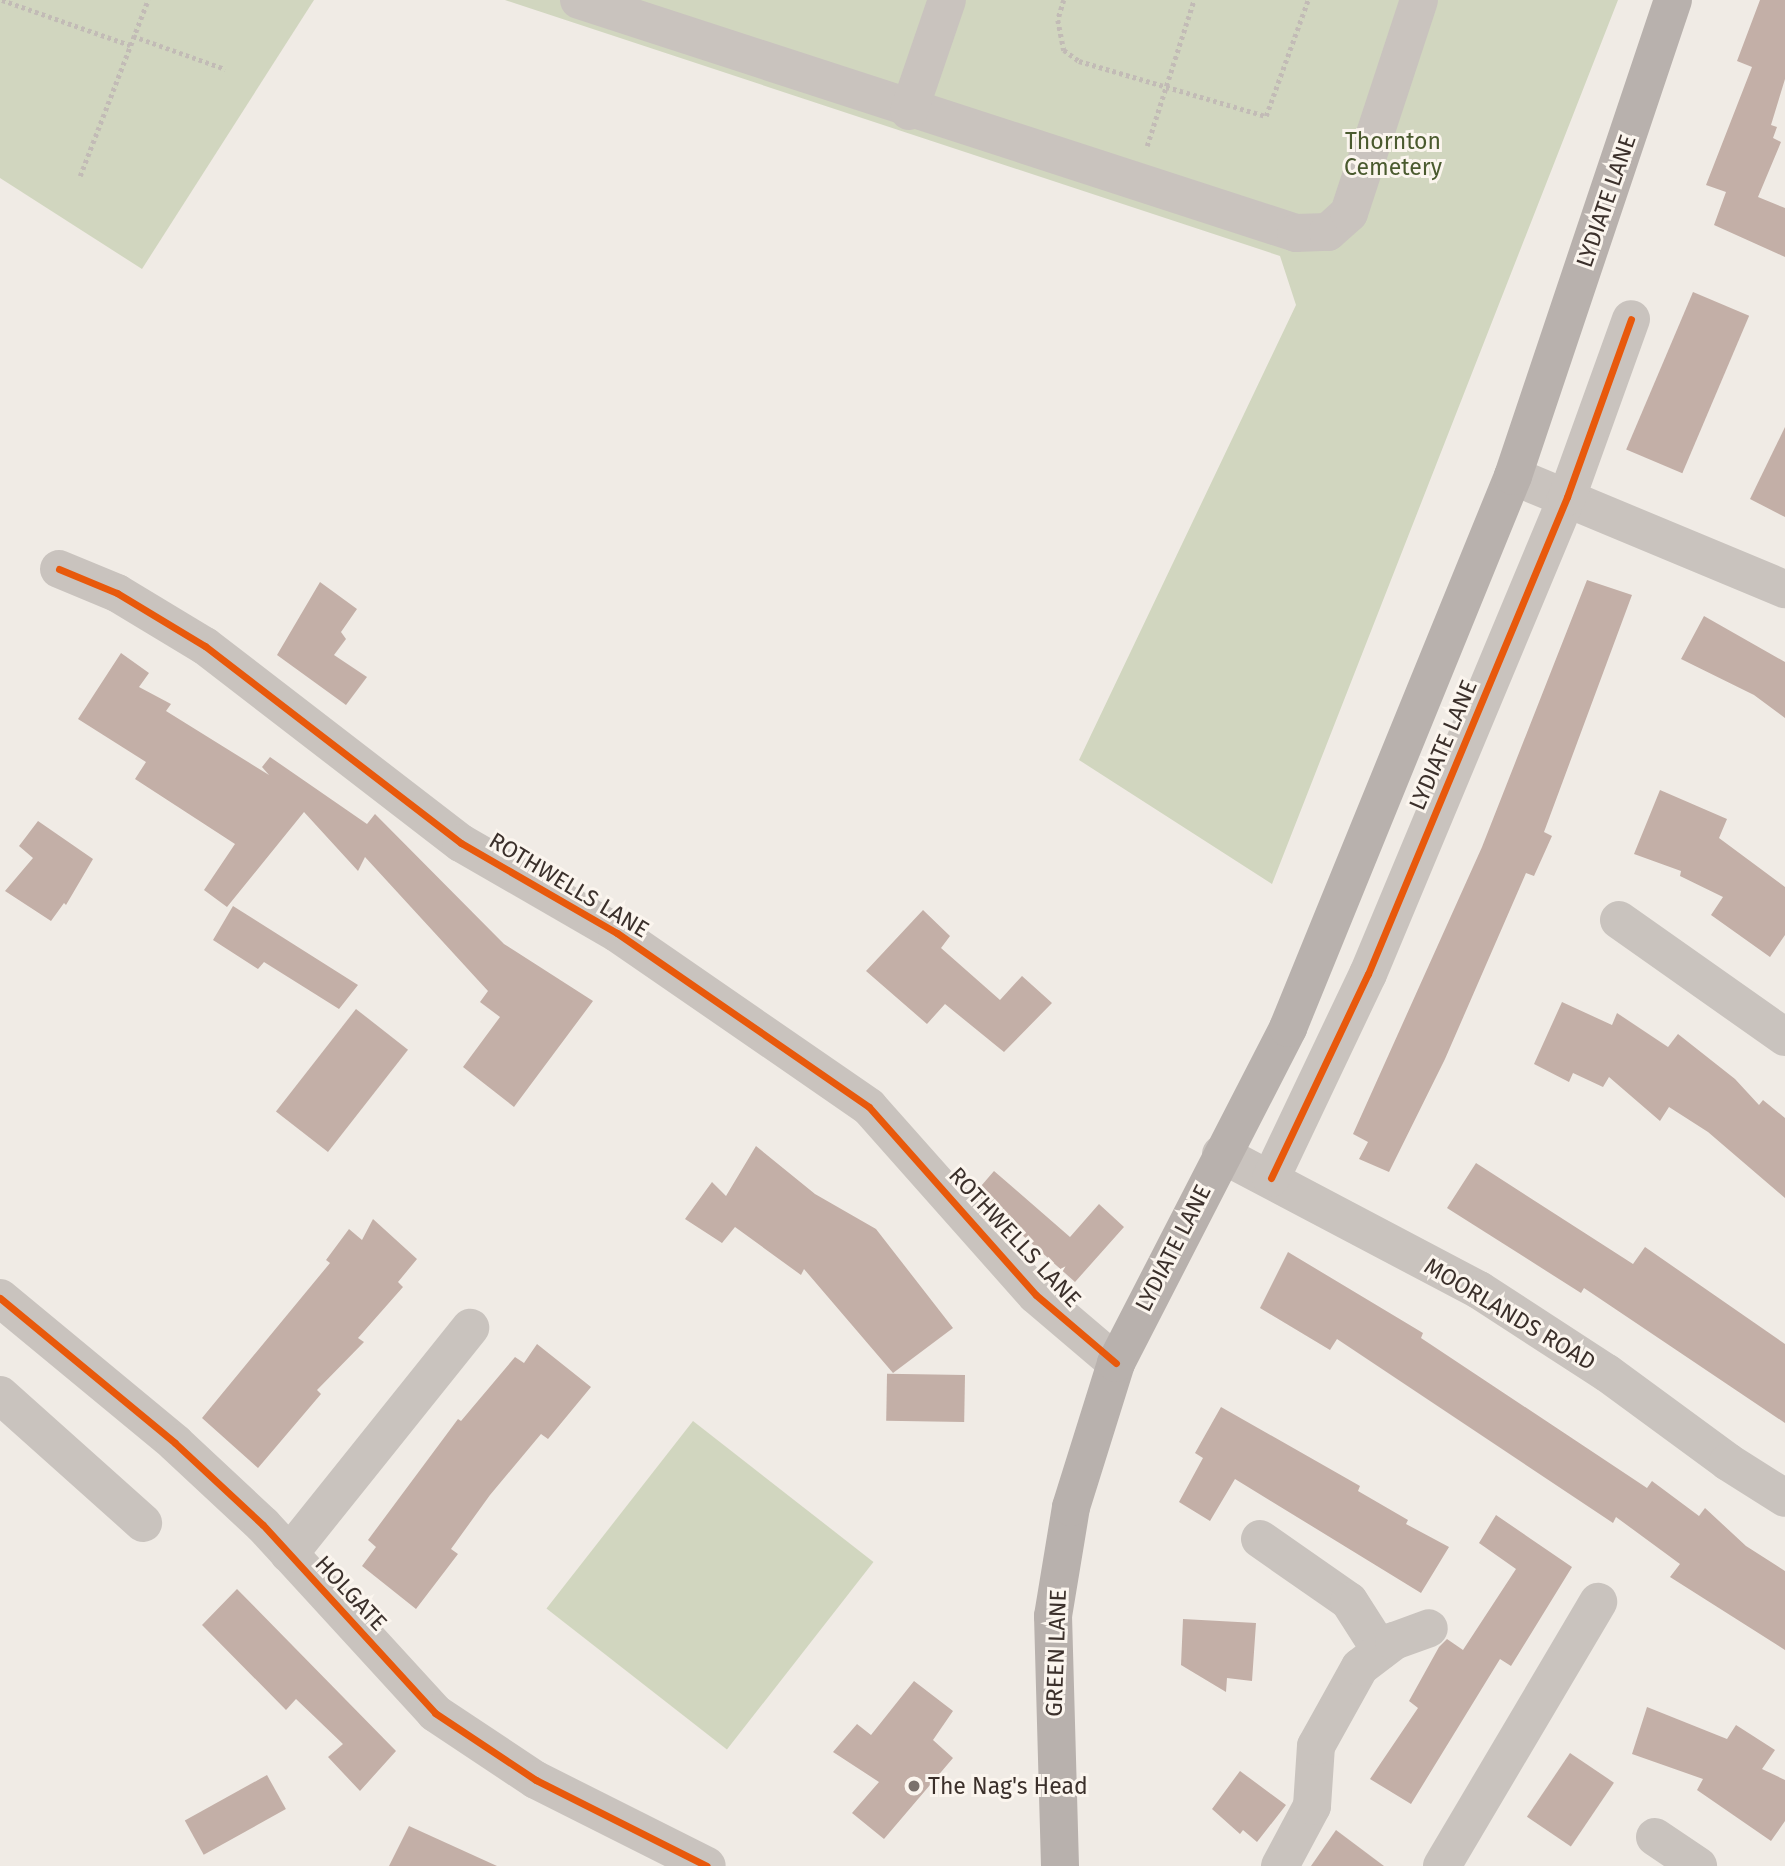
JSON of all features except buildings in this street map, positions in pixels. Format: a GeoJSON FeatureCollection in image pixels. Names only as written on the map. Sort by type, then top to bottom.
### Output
{"type":"FeatureCollection","features":[{"type":"Feature","properties":{"kind":"main road","name":"LYDIATE LANE"},"geometry":{"type":"LineString","coordinates":[[1116,1363],[1288,1028],[1513,476],[1673,0]]}},
{"type":"Feature","properties":{"kind":"main road","name":"GREEN LANE"},"geometry":{"type":"LineString","coordinates":[[1060,1866],[1053,1616],[1071,1507],[1116,1363]]}},
{"type":"Feature","properties":{"kind":"street"},"geometry":{"type":"LineString","coordinates":[[579,0],[909,111],[1296,233],[1328,232],[1349,213],[1419,0]]}},
{"type":"Feature","properties":{"kind":"street"},"geometry":{"type":"LineString","coordinates":[[909,111],[947,0]]}},
{"type":"Feature","properties":{"kind":"street","name":"LYDIATE LANE"},"geometry":{"type":"LineString","coordinates":[[1271,1178],[1368,974],[1567,496],[1631,319]]}},
{"type":"Feature","properties":{"kind":"street"},"geometry":{"type":"LineString","coordinates":[[1513,476],[1567,496],[1785,589]]}},
{"type":"Feature","properties":{"kind":"street","name":"ROTHWELLS LANE"},"geometry":{"type":"LineString","coordinates":[[59,569],[117,593],[205,646],[461,842],[617,933],[869,1107],[1036,1295],[1116,1363]]}},
{"type":"Feature","properties":{"kind":"street"},"geometry":{"type":"LineString","coordinates":[[1619,920],[1785,1037]]}},
{"type":"Feature","properties":{"kind":"street","name":"MOORLANDS ROAD"},"geometry":{"type":"LineString","coordinates":[[1221,1154],[1479,1290],[1607,1373],[1728,1462],[1785,1498]]}},
{"type":"Feature","properties":{"kind":"street","name":"HOLGATE"},"geometry":{"type":"LineString","coordinates":[[0,1298],[175,1443],[289,1554],[435,1713],[536,1780],[707,1866]]}},
{"type":"Feature","properties":{"kind":"street"},"geometry":{"type":"LineString","coordinates":[[289,1554],[470,1328]]}},
{"type":"Feature","properties":{"kind":"street"},"geometry":{"type":"LineString","coordinates":[[0,1395],[143,1523]]}},
{"type":"Feature","properties":{"kind":"street"},"geometry":{"type":"LineString","coordinates":[[1260,1539],[1349,1601],[1381,1651]]}},
{"type":"Feature","properties":{"kind":"street"},"geometry":{"type":"LineString","coordinates":[[1442,1866],[1598,1602]]}},
{"type":"Feature","properties":{"kind":"street"},"geometry":{"type":"LineString","coordinates":[[1280,1866],[1312,1806],[1317,1746],[1360,1667],[1381,1651],[1429,1628]]}},
{"type":"Feature","properties":{"kind":"street"},"geometry":{"type":"LineString","coordinates":[[1655,1837],[1698,1866]]}},
{"type":"Feature","properties":{"kind":"path"},"geometry":{"type":"LineString","coordinates":[[2,0],[130,46]]}},
{"type":"Feature","properties":{"kind":"path"},"geometry":{"type":"LineString","coordinates":[[80,176],[148,0]]}},
{"type":"Feature","properties":{"kind":"path"},"geometry":{"type":"LineString","coordinates":[[1064,0],[1058,20],[1064,50],[1079,61],[1266,116],[1308,0]]}},
{"type":"Feature","properties":{"kind":"path"},"geometry":{"type":"LineString","coordinates":[[1134,182],[1194,0]]}},
{"type":"Feature","properties":{"kind":"path"},"geometry":{"type":"LineString","coordinates":[[134,36],[225,69]]}},
{"type":"Feature","properties":{"kind":"green space"},"geometry":{"type":"Polygon","coordinates":[[[0,0],[314,0],[142,269],[0,178],[0,0]]]}},
{"type":"Feature","properties":{"kind":"green space","name":"Thornton Cemetery"},"geometry":{"type":"Polygon","coordinates":[[[505,0],[1618,0],[1272,884],[1079,760],[1296,305],[1280,256],[505,0]]]}},
{"type":"Feature","properties":{"kind":"green space"},"geometry":{"type":"Polygon","coordinates":[[[693,1421],[873,1562],[727,1750],[546,1609],[693,1421]]]}},
{"type":"Feature","properties":{"kind":"cycle path"},"geometry":{"type":"LineString","coordinates":[[1271,1178],[1368,974],[1567,497],[1631,319]]}},
{"type":"Feature","properties":{"kind":"cycle path"},"geometry":{"type":"LineString","coordinates":[[59,569],[117,593],[205,646],[461,843],[617,933],[869,1107],[1036,1295],[1116,1363]]}},
{"type":"Feature","properties":{"kind":"cycle path"},"geometry":{"type":"LineString","coordinates":[[0,1298],[175,1443],[263,1525],[435,1713],[536,1780],[707,1866]]}},
{"type":"Feature","properties":{"kind":"place","name":"The Nag's Head"},"geometry":{"type":"Point","coordinates":[914,1786]}}]}
